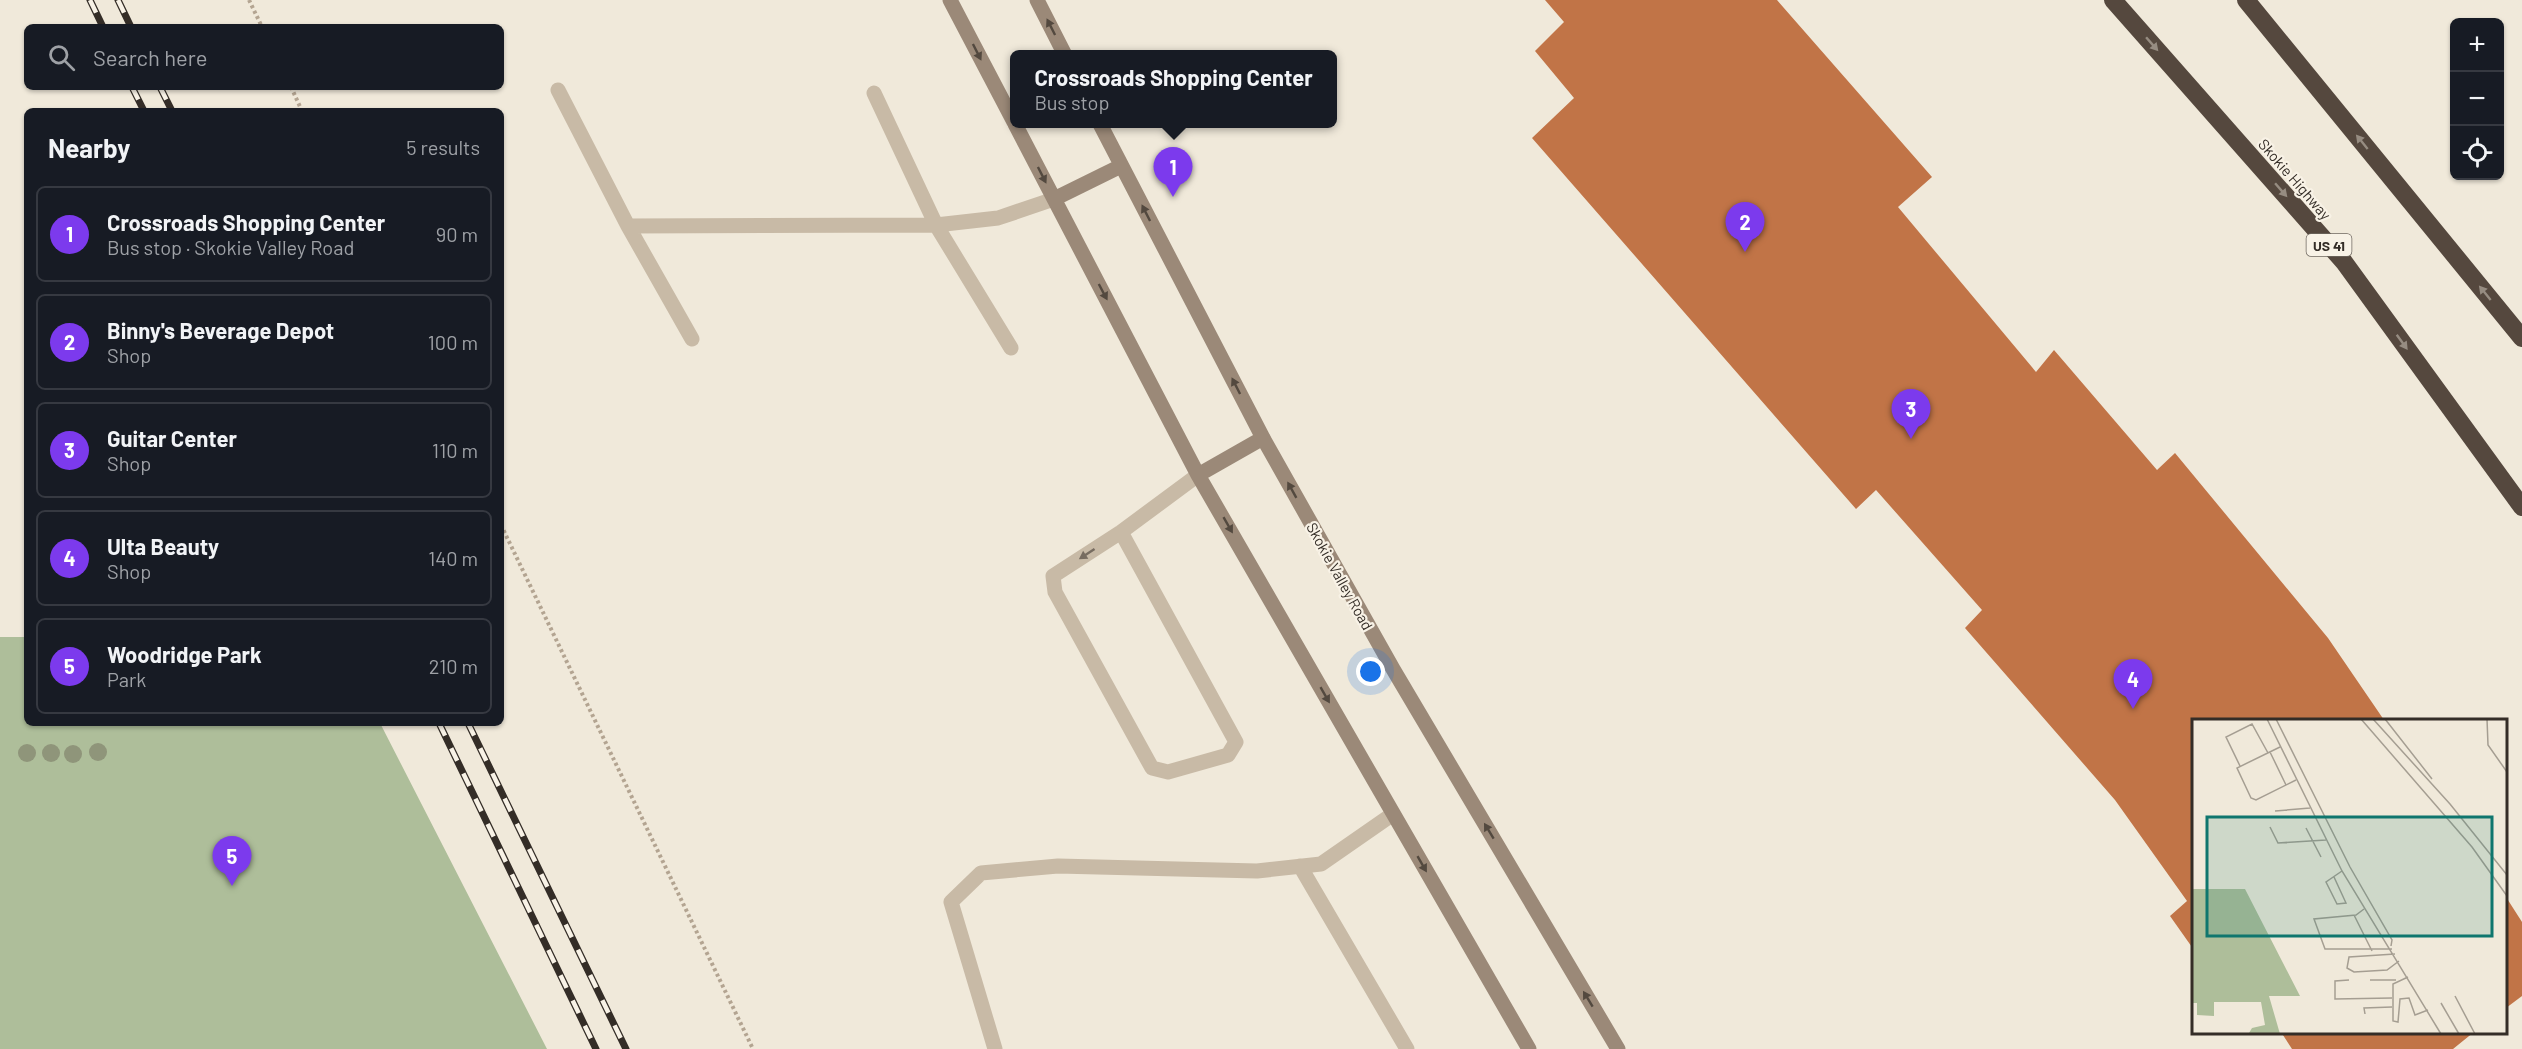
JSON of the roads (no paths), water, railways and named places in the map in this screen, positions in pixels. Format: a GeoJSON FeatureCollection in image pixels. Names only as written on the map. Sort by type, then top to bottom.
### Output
{"type":"FeatureCollection","features":[{"type":"Feature","properties":{"kind":"highway","name":"Skokie Highway"},"geometry":{"type":"LineString","coordinates":[[2113,0],[2344,262],[2522,507]]}},
{"type":"Feature","properties":{"kind":"highway"},"geometry":{"type":"LineString","coordinates":[[2246,0],[2522,338]]}},
{"type":"Feature","properties":{"kind":"main road"},"geometry":{"type":"LineString","coordinates":[[950,0],[1010,115]]}},
{"type":"Feature","properties":{"kind":"main road"},"geometry":{"type":"LineString","coordinates":[[1037,0],[1063,50]]}},
{"type":"Feature","properties":{"kind":"main road"},"geometry":{"type":"LineString","coordinates":[[1017,128],[1198,475],[1529,1049]]}},
{"type":"Feature","properties":{"kind":"main road","name":"Skokie Valley Road"},"geometry":{"type":"LineString","coordinates":[[1102,128],[1263,438],[1399,680],[1618,1049]]}},
{"type":"Feature","properties":{"kind":"main road"},"geometry":{"type":"LineString","coordinates":[[1054,199],[1121,166]]}},
{"type":"Feature","properties":{"kind":"main road"},"geometry":{"type":"LineString","coordinates":[[1198,475],[1263,438]]}},
{"type":"Feature","properties":{"kind":"lane"},"geometry":{"type":"LineString","coordinates":[[558,90],[628,226],[692,339]]}},
{"type":"Feature","properties":{"kind":"lane"},"geometry":{"type":"LineString","coordinates":[[874,93],[936,225],[1011,348]]}},
{"type":"Feature","properties":{"kind":"lane"},"geometry":{"type":"LineString","coordinates":[[628,226],[936,225],[998,218],[1054,199]]}},
{"type":"Feature","properties":{"kind":"lane"},"geometry":{"type":"LineString","coordinates":[[1120,532],[1236,742],[1228,755],[1168,772],[1152,768],[1055,592],[1053,576],[1120,532],[1198,475]]}},
{"type":"Feature","properties":{"kind":"lane"},"geometry":{"type":"LineString","coordinates":[[994,1049],[951,902],[981,873],[1058,866],[1257,871],[1322,864],[1393,814]]}},
{"type":"Feature","properties":{"kind":"lane"},"geometry":{"type":"LineString","coordinates":[[1300,866],[1407,1049]]}},
{"type":"Feature","properties":{"kind":"railway"},"geometry":{"type":"LineString","coordinates":[[90,0],[102,24]]}},
{"type":"Feature","properties":{"kind":"railway"},"geometry":{"type":"LineString","coordinates":[[118,0],[130,24]]}},
{"type":"Feature","properties":{"kind":"railway"},"geometry":{"type":"LineString","coordinates":[[134,90],[142,108]]}},
{"type":"Feature","properties":{"kind":"railway"},"geometry":{"type":"LineString","coordinates":[[162,90],[170,108]]}},
{"type":"Feature","properties":{"kind":"railway"},"geometry":{"type":"LineString","coordinates":[[440,726],[596,1049]]}},
{"type":"Feature","properties":{"kind":"railway"},"geometry":{"type":"LineString","coordinates":[[469,726],[626,1049]]}},
{"type":"Feature","properties":{"kind":"place","name":"Crossroads Shopping Center"},"geometry":{"type":"Point","coordinates":[1173,197]}},
{"type":"Feature","properties":{"kind":"place","name":"Binny's Beverage Depot"},"geometry":{"type":"Point","coordinates":[1745,252]}},
{"type":"Feature","properties":{"kind":"place","name":"Guitar Center"},"geometry":{"type":"Point","coordinates":[1911,439]}},
{"type":"Feature","properties":{"kind":"place","name":"Ulta Beauty"},"geometry":{"type":"Point","coordinates":[2133,709]}},
{"type":"Feature","properties":{"kind":"place","name":"Woodridge Park"},"geometry":{"type":"Point","coordinates":[232,886]}}]}
